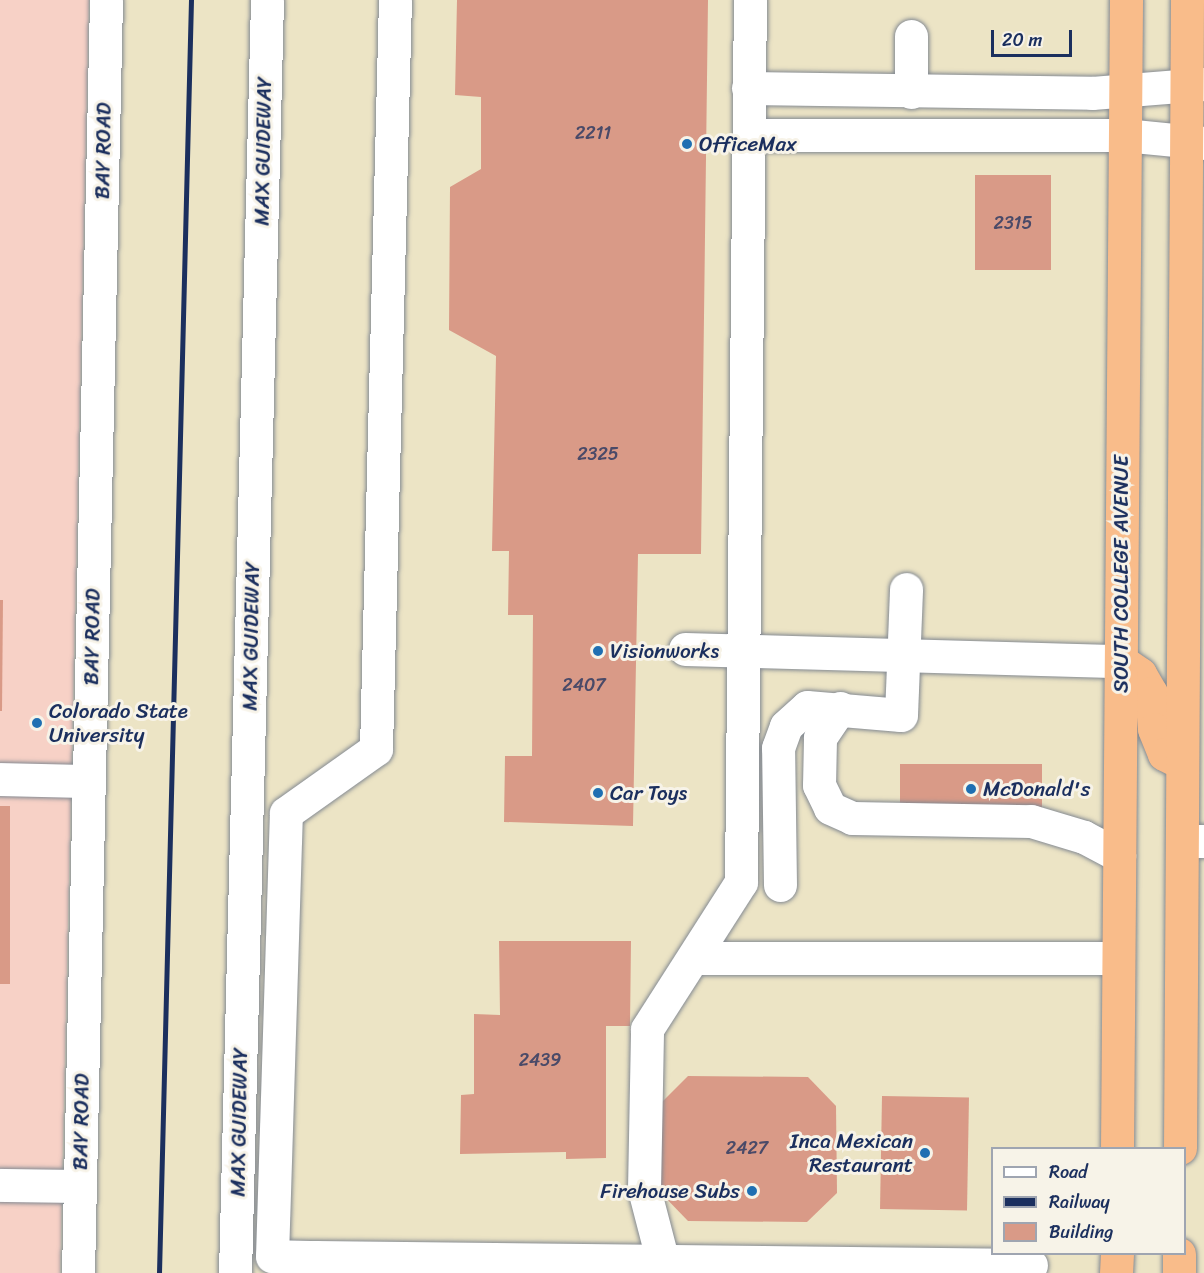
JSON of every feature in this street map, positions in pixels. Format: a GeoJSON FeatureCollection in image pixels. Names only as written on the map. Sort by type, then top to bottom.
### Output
{"type":"FeatureCollection","features":[{"type":"Feature","properties":{"kind":"highway","name":"SOUTH COLLEGE AVENUE"},"geometry":{"type":"LineString","coordinates":[[1117,1147],[1126,0]]}},
{"type":"Feature","properties":{"kind":"highway"},"geometry":{"type":"LineString","coordinates":[[1180,1147],[1193,841],[1182,763],[1195,142],[1195,84],[1187,0]]}},
{"type":"Feature","properties":{"kind":"highway"},"geometry":{"type":"LineString","coordinates":[[1121,661],[1140,674],[1151,693],[1154,729],[1164,754],[1182,763]]}},
{"type":"Feature","properties":{"kind":"highway"},"geometry":{"type":"LineString","coordinates":[[1116,1273],[1117,1255]]}},
{"type":"Feature","properties":{"kind":"highway"},"geometry":{"type":"LineString","coordinates":[[1179,1255],[1179,1273]]}},
{"type":"Feature","properties":{"kind":"street","name":"BAY ROAD"},"geometry":{"type":"LineString","coordinates":[[78,1273],[106,0]]}},
{"type":"Feature","properties":{"kind":"street","name":"MAX GUIDEWAY"},"geometry":{"type":"LineString","coordinates":[[235,1273],[267,0]]}},
{"type":"Feature","properties":{"kind":"street"},"geometry":{"type":"LineString","coordinates":[[394,0],[376,749],[286,813],[272,1256],[315,1265],[905,1269],[1031,1265]]}},
{"type":"Feature","properties":{"kind":"street"},"geometry":{"type":"LineString","coordinates":[[667,1268],[644,1188],[647,1029],[741,882],[750,0]]}},
{"type":"Feature","properties":{"kind":"street"},"geometry":{"type":"LineString","coordinates":[[911,36],[911,92]]}},
{"type":"Feature","properties":{"kind":"street"},"geometry":{"type":"LineString","coordinates":[[748,88],[911,92],[1124,90],[1195,84]]}},
{"type":"Feature","properties":{"kind":"street"},"geometry":{"type":"LineString","coordinates":[[749,135],[1124,135],[1195,142]]}},
{"type":"Feature","properties":{"kind":"street"},"geometry":{"type":"LineString","coordinates":[[780,885],[778,748],[786,726],[807,707],[840,708],[901,715],[906,588]]}},
{"type":"Feature","properties":{"kind":"street"},"geometry":{"type":"LineString","coordinates":[[685,649],[1121,661]]}},
{"type":"Feature","properties":{"kind":"street"},"geometry":{"type":"LineString","coordinates":[[840,708],[811,722],[794,742],[791,791],[805,809],[852,818],[1031,821],[1084,837],[1119,856]]}},
{"type":"Feature","properties":{"kind":"street"},"geometry":{"type":"LineString","coordinates":[[0,779],[89,781]]}},
{"type":"Feature","properties":{"kind":"street"},"geometry":{"type":"LineString","coordinates":[[693,958],[1118,958]]}},
{"type":"Feature","properties":{"kind":"street"},"geometry":{"type":"LineString","coordinates":[[0,1185],[80,1186]]}},
{"type":"Feature","properties":{"kind":"shaded area","name":"Colorado State University"},"geometry":{"type":"Polygon","coordinates":[[[0,0],[89,0],[60,1273],[0,1273],[0,0]]]}},
{"type":"Feature","properties":{"kind":"building"},"geometry":{"type":"Polygon","coordinates":[[[457,0],[708,0],[701,554],[638,554],[633,826],[504,822],[505,756],[532,756],[533,615],[508,615],[509,551],[492,551],[496,356],[449,330],[450,187],[481,169],[481,97],[455,95],[457,0]]]}},
{"type":"Feature","properties":{"kind":"building"},"geometry":{"type":"Polygon","coordinates":[[[975,175],[1051,175],[1051,270],[975,270],[975,175]]]}},
{"type":"Feature","properties":{"kind":"building"},"geometry":{"type":"Polygon","coordinates":[[[0,600],[3,600],[2,711],[0,711],[0,600]]]}},
{"type":"Feature","properties":{"kind":"building","name":"McDonald's"},"geometry":{"type":"Polygon","coordinates":[[[900,764],[1042,764],[1042,815],[900,815],[900,764]]]}},
{"type":"Feature","properties":{"kind":"building"},"geometry":{"type":"Polygon","coordinates":[[[0,806],[10,806],[10,984],[0,984],[0,806]]]}},
{"type":"Feature","properties":{"kind":"building"},"geometry":{"type":"Polygon","coordinates":[[[499,941],[631,941],[630,1026],[606,1026],[606,1158],[566,1159],[566,1152],[460,1154],[461,1095],[474,1094],[474,1014],[500,1015],[499,941]]]}},
{"type":"Feature","properties":{"kind":"building"},"geometry":{"type":"Polygon","coordinates":[[[688,1076],[808,1077],[836,1106],[837,1193],[807,1222],[688,1221],[658,1190],[658,1106],[688,1076]]]}},
{"type":"Feature","properties":{"kind":"building","name":"Inca Mexican Restaurant"},"geometry":{"type":"Polygon","coordinates":[[[882,1096],[969,1098],[967,1211],[880,1209],[882,1096]]]}},
{"type":"Feature","properties":{"kind":"railway"},"geometry":{"type":"LineString","coordinates":[[159,1273],[191,0]]}},
{"type":"Feature","properties":{"kind":"place","name":"OfficeMax"},"geometry":{"type":"Point","coordinates":[687,144]}},
{"type":"Feature","properties":{"kind":"place","name":"Visionworks"},"geometry":{"type":"Point","coordinates":[598,651]}},
{"type":"Feature","properties":{"kind":"place","name":"Colorado State University"},"geometry":{"type":"Point","coordinates":[37,723]}},
{"type":"Feature","properties":{"kind":"place","name":"McDonald's"},"geometry":{"type":"Point","coordinates":[971,789]}},
{"type":"Feature","properties":{"kind":"place","name":"Car Toys"},"geometry":{"type":"Point","coordinates":[598,793]}},
{"type":"Feature","properties":{"kind":"place","name":"Inca Mexican Restaurant"},"geometry":{"type":"Point","coordinates":[925,1153]}},
{"type":"Feature","properties":{"kind":"place","name":"Firehouse Subs"},"geometry":{"type":"Point","coordinates":[752,1191]}}]}
